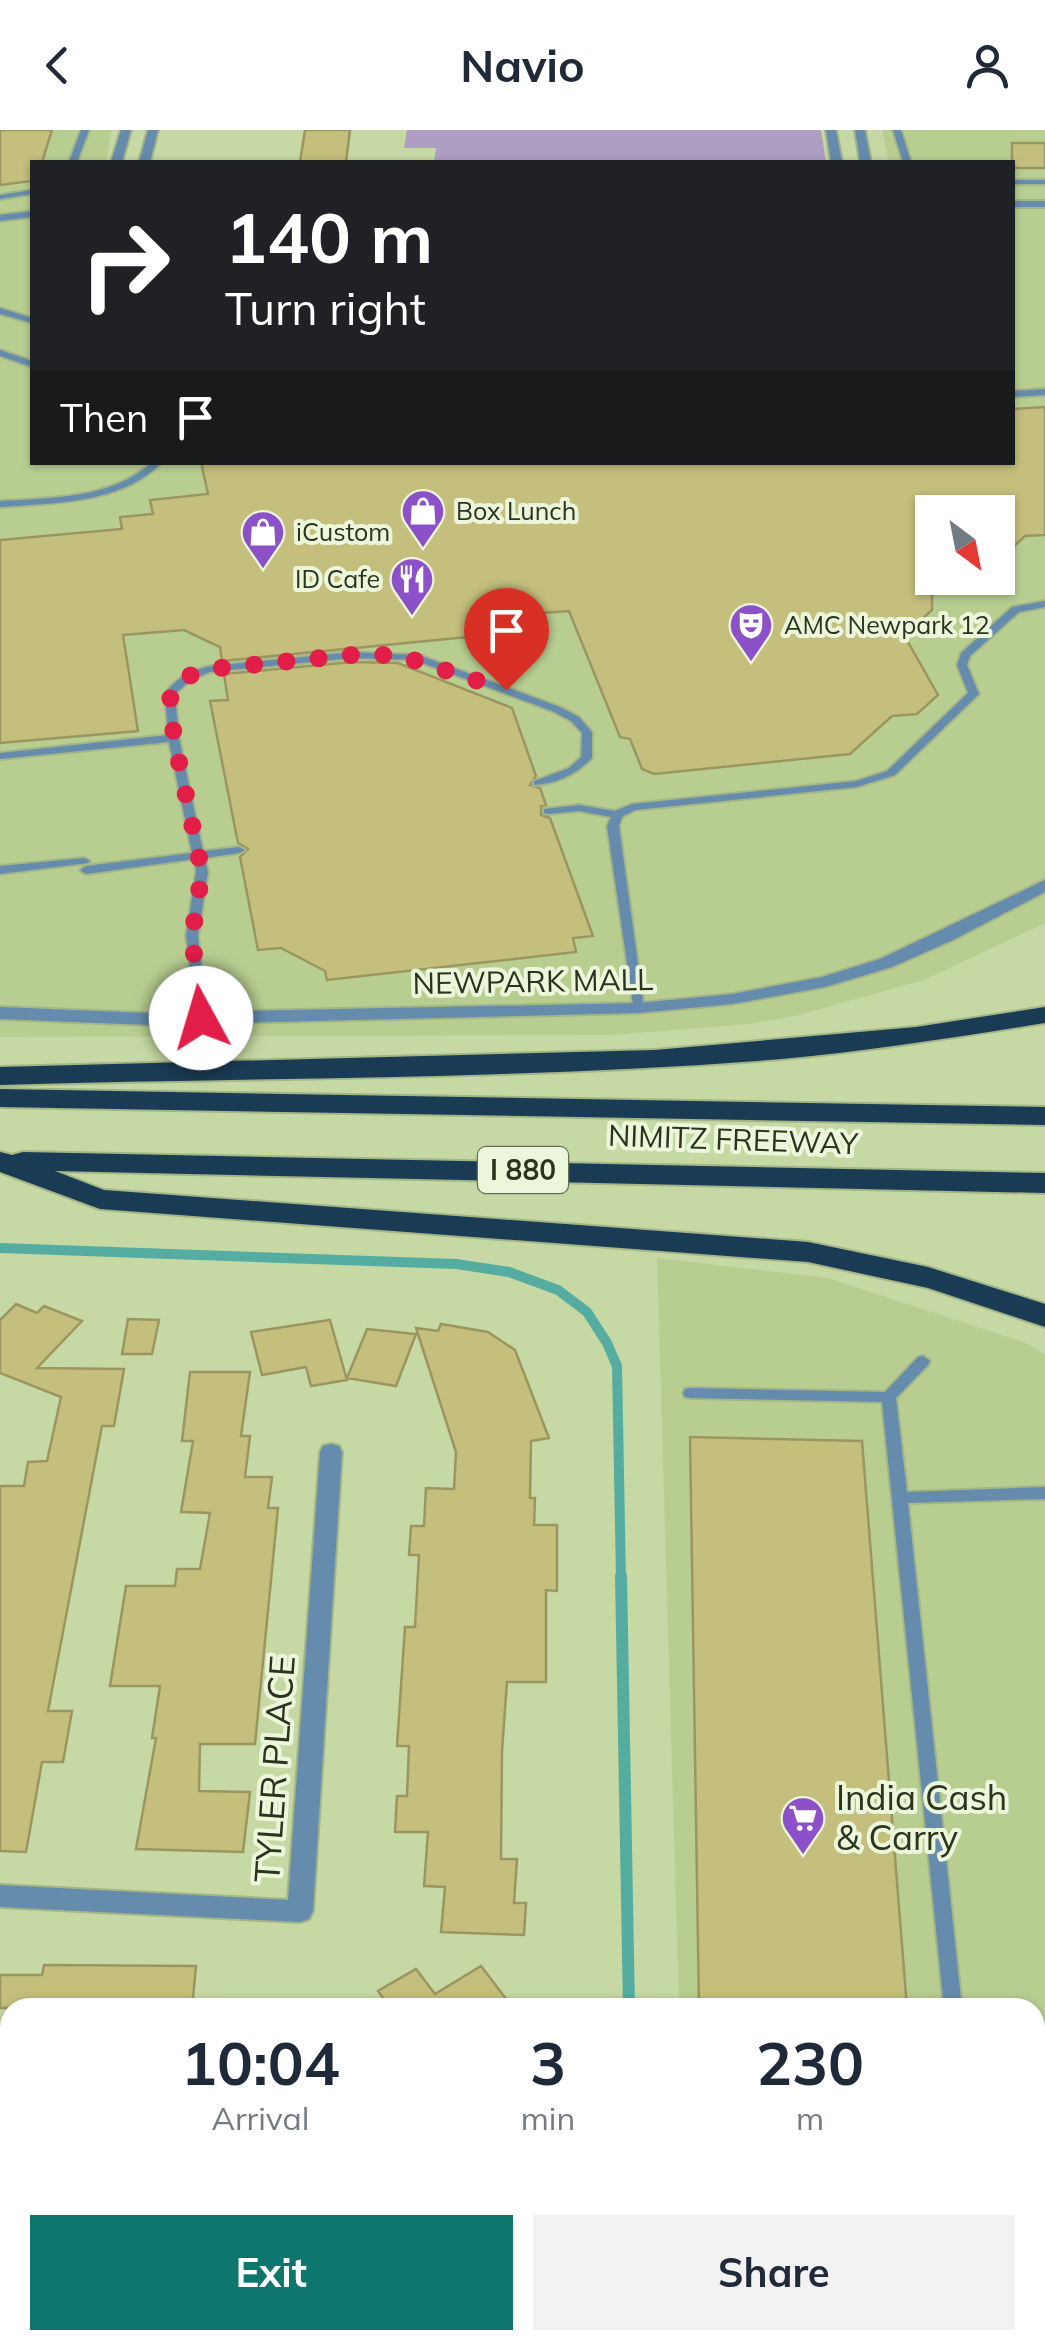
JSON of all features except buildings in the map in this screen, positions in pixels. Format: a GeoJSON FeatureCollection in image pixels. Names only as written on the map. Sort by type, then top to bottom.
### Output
{"type":"FeatureCollection","features":[{"type":"Feature","properties":{"kind":"highway"},"geometry":{"type":"LineString","coordinates":[[0,1076],[610,1060],[827,1044],[1045,1015]]}},
{"type":"Feature","properties":{"kind":"highway","name":"NIMITZ FREEWAY"},"geometry":{"type":"LineString","coordinates":[[0,1098],[1045,1114]]}},
{"type":"Feature","properties":{"kind":"highway"},"geometry":{"type":"LineString","coordinates":[[0,1161],[100,1199],[808,1252],[884,1266],[959,1286],[1045,1316]]}},
{"type":"Feature","properties":{"kind":"highway","name":"NIMITZ FREEWAY"},"geometry":{"type":"LineString","coordinates":[[0,1161],[1045,1183]]}},
{"type":"Feature","properties":{"kind":"street"},"geometry":{"type":"LineString","coordinates":[[117,160],[126,130]]}},
{"type":"Feature","properties":{"kind":"street"},"geometry":{"type":"LineString","coordinates":[[145,160],[154,130]]}},
{"type":"Feature","properties":{"kind":"street"},"geometry":{"type":"LineString","coordinates":[[832,130],[838,160]]}},
{"type":"Feature","properties":{"kind":"street"},"geometry":{"type":"LineString","coordinates":[[860,130],[866,160]]}},
{"type":"Feature","properties":{"kind":"street"},"geometry":{"type":"LineString","coordinates":[[1015,204],[1045,204]]}},
{"type":"Feature","properties":{"kind":"street"},"geometry":{"type":"LineString","coordinates":[[0,218],[30,214]]}},
{"type":"Feature","properties":{"kind":"street","name":"NEWPARK MALL"},"geometry":{"type":"LineString","coordinates":[[0,1013],[201,1018],[638,1008],[745,998],[856,974],[940,940],[1045,885]]}},
{"type":"Feature","properties":{"kind":"street","name":"TYLER PLACE"},"geometry":{"type":"LineString","coordinates":[[0,1896],[300,1911],[332,1452]]}},
{"type":"Feature","properties":{"kind":"lane"},"geometry":{"type":"LineString","coordinates":[[75,160],[85,130]]}},
{"type":"Feature","properties":{"kind":"lane"},"geometry":{"type":"LineString","coordinates":[[898,130],[906,160]]}},
{"type":"Feature","properties":{"kind":"lane"},"geometry":{"type":"LineString","coordinates":[[1015,182],[1045,182]]}},
{"type":"Feature","properties":{"kind":"lane"},"geometry":{"type":"LineString","coordinates":[[0,196],[30,192]]}},
{"type":"Feature","properties":{"kind":"lane"},"geometry":{"type":"LineString","coordinates":[[0,311],[30,320]]}},
{"type":"Feature","properties":{"kind":"lane"},"geometry":{"type":"LineString","coordinates":[[0,353],[30,363]]}},
{"type":"Feature","properties":{"kind":"lane"},"geometry":{"type":"LineString","coordinates":[[1015,394],[1045,392]]}},
{"type":"Feature","properties":{"kind":"lane"},"geometry":{"type":"LineString","coordinates":[[0,504],[69,498],[145,475],[155,465]]}},
{"type":"Feature","properties":{"kind":"lane"},"geometry":{"type":"LineString","coordinates":[[548,811],[579,808],[617,814],[632,807],[858,784],[891,773],[974,694],[962,665],[965,655],[1016,609],[1045,604]]}},
{"type":"Feature","properties":{"kind":"lane"},"geometry":{"type":"LineString","coordinates":[[201,1018],[192,936],[202,872],[174,738],[170,694],[194,672],[352,655],[398,655],[438,664],[576,719],[586,732],[586,758],[573,770],[538,783]]}},
{"type":"Feature","properties":{"kind":"lane"},"geometry":{"type":"LineString","coordinates":[[0,756],[174,738]]}},
{"type":"Feature","properties":{"kind":"lane"},"geometry":{"type":"LineString","coordinates":[[617,814],[613,826],[638,1008]]}},
{"type":"Feature","properties":{"kind":"lane"},"geometry":{"type":"LineString","coordinates":[[0,870],[85,866],[239,850]]}},
{"type":"Feature","properties":{"kind":"lane"},"geometry":{"type":"LineString","coordinates":[[690,1393],[889,1397],[923,1361]]}},
{"type":"Feature","properties":{"kind":"lane"},"geometry":{"type":"LineString","coordinates":[[889,1397],[952,1998]]}},
{"type":"Feature","properties":{"kind":"lane"},"geometry":{"type":"LineString","coordinates":[[900,1498],[1045,1494]]}},
{"type":"Feature","properties":{"kind":"shaded area"},"geometry":{"type":"Polygon","coordinates":[[[0,130],[112,130],[106,160],[30,160],[30,465],[1015,465],[1015,160],[889,160],[882,130],[1045,130],[1045,923],[924,980],[795,1016],[749,1024],[612,1035],[0,1037],[0,130]]]}},
{"type":"Feature","properties":{"kind":"shaded area"},"geometry":{"type":"Polygon","coordinates":[[[407,130],[821,130],[826,160],[434,160],[436,148],[404,148],[407,130]]]}},
{"type":"Feature","properties":{"kind":"shaded area"},"geometry":{"type":"Polygon","coordinates":[[[657,1258],[828,1278],[1026,1343],[1045,1354],[1045,1998],[679,1998],[657,1258]]]}},
{"type":"Feature","properties":{"kind":"waterway"},"geometry":{"type":"LineString","coordinates":[[0,1248],[456,1264],[509,1272],[558,1290],[587,1312],[617,1366],[621,1579]]}},
{"type":"Feature","properties":{"kind":"waterway"},"geometry":{"type":"LineString","coordinates":[[621,1576],[629,1998]]}},
{"type":"Feature","properties":{"kind":"place","name":"Box Lunch"},"geometry":{"type":"Point","coordinates":[423,549]}},
{"type":"Feature","properties":{"kind":"place","name":"iCustom"},"geometry":{"type":"Point","coordinates":[263,570]}},
{"type":"Feature","properties":{"kind":"place","name":"ID Cafe"},"geometry":{"type":"Point","coordinates":[412,617]}},
{"type":"Feature","properties":{"kind":"place","name":"AMC Newpark 12"},"geometry":{"type":"Point","coordinates":[751,663]}},
{"type":"Feature","properties":{"kind":"place","name":"India Cash & Carry"},"geometry":{"type":"Point","coordinates":[803,1856]}},
{"type":"Feature","properties":{"kind":"route"},"geometry":{"type":"LineString","coordinates":[[201,1018],[192,936],[202,872],[174,738],[170,694],[177,684],[194,672],[210,669],[380,654],[438,664],[506,690]]}}]}
